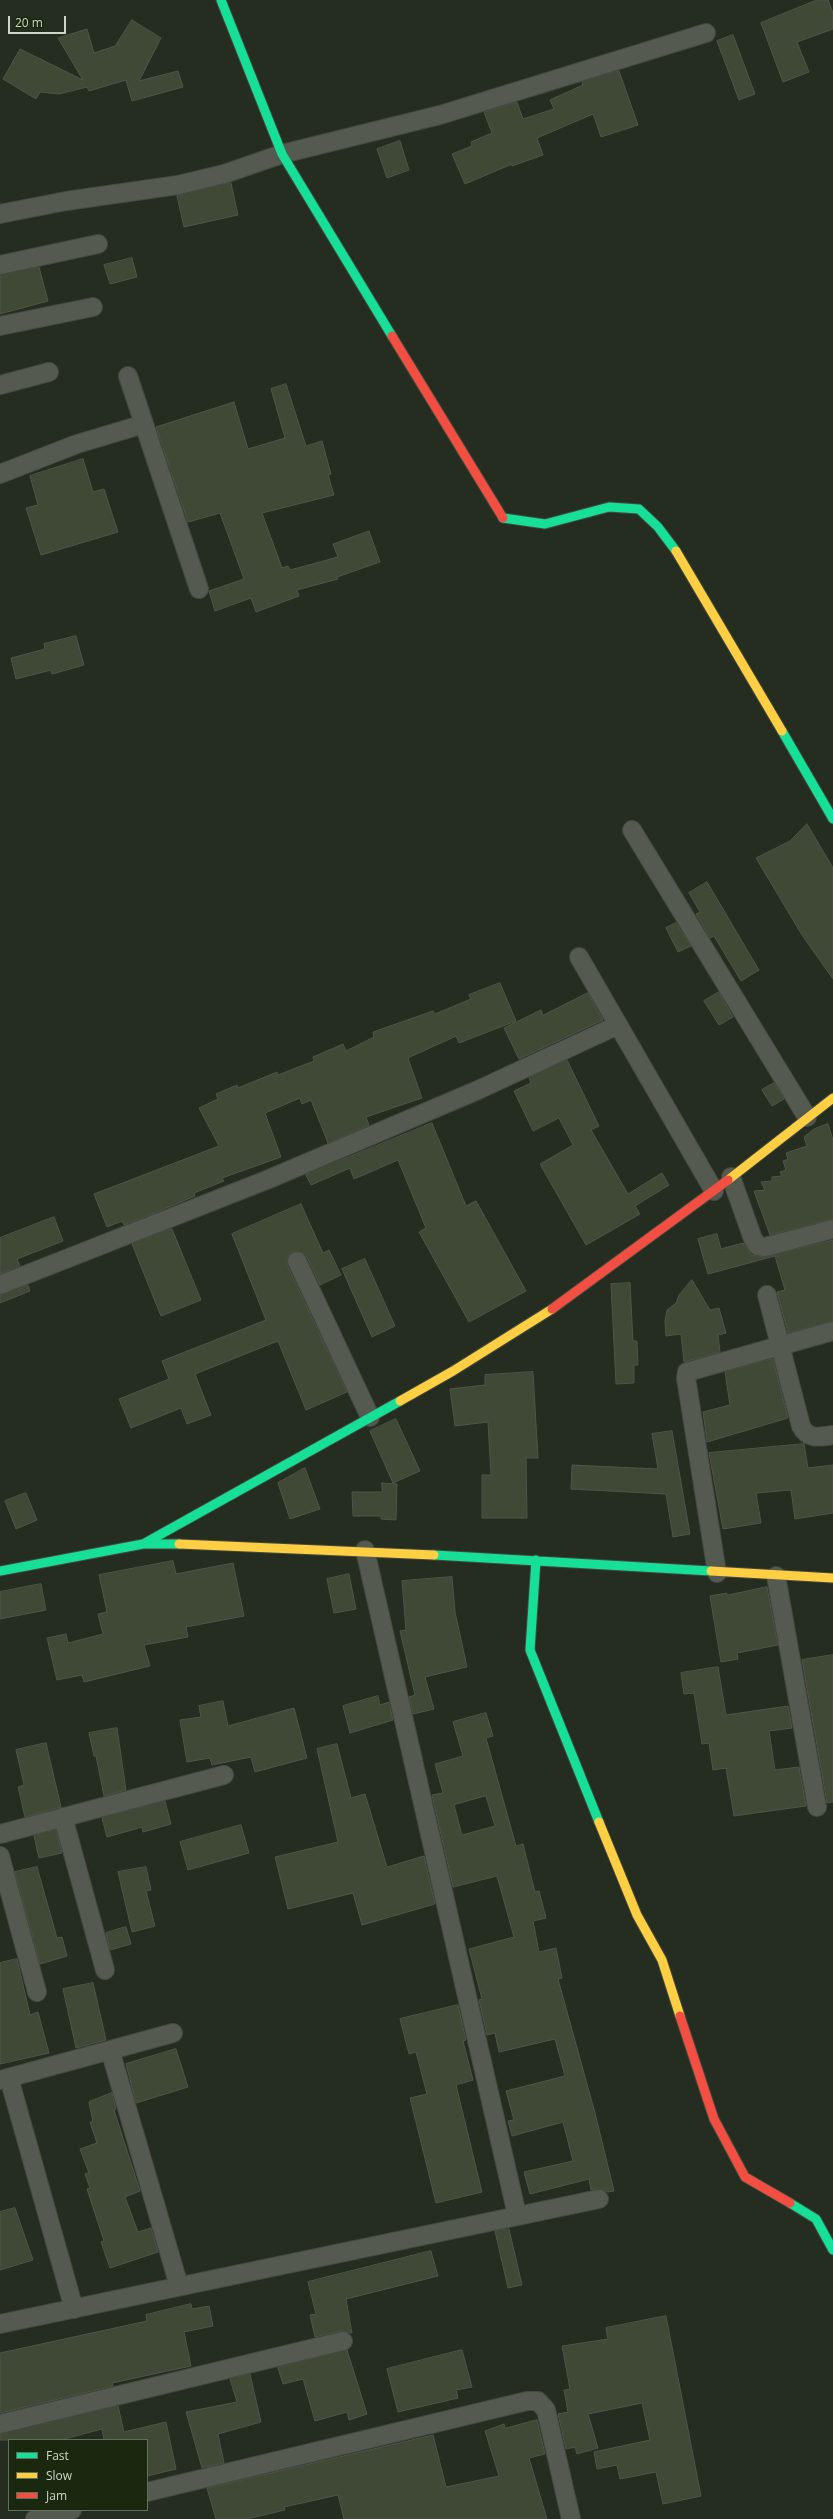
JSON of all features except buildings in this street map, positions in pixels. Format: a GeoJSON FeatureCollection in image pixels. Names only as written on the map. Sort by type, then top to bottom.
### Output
{"type":"FeatureCollection","features":[{"type":"Feature","properties":{"kind":"street"},"geometry":{"type":"LineString","coordinates":[[221,0],[282,154],[503,518],[545,524],[609,506],[639,509],[658,526],[685,564],[833,819]]}},
{"type":"Feature","properties":{"kind":"street"},"geometry":{"type":"LineString","coordinates":[[0,214],[66,201],[178,184],[224,174],[282,154],[440,115],[706,33]]}},
{"type":"Feature","properties":{"kind":"street"},"geometry":{"type":"LineString","coordinates":[[0,265],[98,244]]}},
{"type":"Feature","properties":{"kind":"street"},"geometry":{"type":"LineString","coordinates":[[0,326],[93,307]]}},
{"type":"Feature","properties":{"kind":"street"},"geometry":{"type":"LineString","coordinates":[[0,385],[49,372]]}},
{"type":"Feature","properties":{"kind":"street"},"geometry":{"type":"LineString","coordinates":[[128,376],[199,589]]}},
{"type":"Feature","properties":{"kind":"street"},"geometry":{"type":"LineString","coordinates":[[0,474],[77,444],[144,424]]}},
{"type":"Feature","properties":{"kind":"street"},"geometry":{"type":"LineString","coordinates":[[632,830],[807,1117]]}},
{"type":"Feature","properties":{"kind":"street"},"geometry":{"type":"LineString","coordinates":[[579,957],[714,1191]]}},
{"type":"Feature","properties":{"kind":"street"},"geometry":{"type":"LineString","coordinates":[[0,1285],[269,1179],[478,1090],[618,1025]]}},
{"type":"Feature","properties":{"kind":"street"},"geometry":{"type":"LineString","coordinates":[[143,1544],[453,1371],[545,1314],[714,1191],[833,1098]]}},
{"type":"Feature","properties":{"kind":"street"},"geometry":{"type":"LineString","coordinates":[[732,1177],[753,1239],[758,1246],[765,1247],[833,1229]]}},
{"type":"Feature","properties":{"kind":"street"},"geometry":{"type":"LineString","coordinates":[[297,1261],[370,1417]]}},
{"type":"Feature","properties":{"kind":"street"},"geometry":{"type":"LineString","coordinates":[[767,1296],[804,1433],[812,1437],[833,1435]]}},
{"type":"Feature","properties":{"kind":"street"},"geometry":{"type":"LineString","coordinates":[[717,1573],[686,1378],[687,1372],[833,1331]]}},
{"type":"Feature","properties":{"kind":"street"},"geometry":{"type":"LineString","coordinates":[[0,1571],[143,1544],[208,1544],[365,1550],[717,1573],[833,1578]]}},
{"type":"Feature","properties":{"kind":"street"},"geometry":{"type":"LineString","coordinates":[[365,1550],[517,2215]]}},
{"type":"Feature","properties":{"kind":"street"},"geometry":{"type":"LineString","coordinates":[[536,1560],[530,1650],[637,1915],[662,1960],[714,2119],[744,2177],[816,2220],[833,2250]]}},
{"type":"Feature","properties":{"kind":"street"},"geometry":{"type":"LineString","coordinates":[[776,1576],[816,1807]]}},
{"type":"Feature","properties":{"kind":"street"},"geometry":{"type":"LineString","coordinates":[[0,1834],[224,1775]]}},
{"type":"Feature","properties":{"kind":"street"},"geometry":{"type":"LineString","coordinates":[[63,1817],[105,1970]]}},
{"type":"Feature","properties":{"kind":"street"},"geometry":{"type":"LineString","coordinates":[[0,1856],[37,1992]]}},
{"type":"Feature","properties":{"kind":"street"},"geometry":{"type":"LineString","coordinates":[[74,2308],[4,2079],[173,2033]]}},
{"type":"Feature","properties":{"kind":"street"},"geometry":{"type":"LineString","coordinates":[[110,2050],[180,2286]]}},
{"type":"Feature","properties":{"kind":"street"},"geometry":{"type":"LineString","coordinates":[[0,2324],[599,2199]]}},
{"type":"Feature","properties":{"kind":"street"},"geometry":{"type":"LineString","coordinates":[[0,2424],[343,2341]]}},
{"type":"Feature","properties":{"kind":"street"},"geometry":{"type":"LineString","coordinates":[[148,2492],[527,2401],[538,2402],[546,2410],[571,2519]]}},
{"type":"Feature","properties":{"kind":"street"},"geometry":{"type":"LineString","coordinates":[[35,2519],[68,2511]]}},
{"type":"Feature","properties":{"kind":"traffic: fast"},"geometry":{"type":"LineString","coordinates":[[221,0],[282,154],[392,336]]}},
{"type":"Feature","properties":{"kind":"traffic: fast"},"geometry":{"type":"LineString","coordinates":[[503,518],[545,524],[609,507],[639,509],[658,527],[676,551]]}},
{"type":"Feature","properties":{"kind":"traffic: fast"},"geometry":{"type":"LineString","coordinates":[[782,731],[833,819]]}},
{"type":"Feature","properties":{"kind":"traffic: fast"},"geometry":{"type":"LineString","coordinates":[[145,1543],[400,1401]]}},
{"type":"Feature","properties":{"kind":"traffic: fast"},"geometry":{"type":"LineString","coordinates":[[0,1571],[143,1544],[179,1544]]}},
{"type":"Feature","properties":{"kind":"traffic: fast"},"geometry":{"type":"LineString","coordinates":[[434,1555],[711,1571]]}},
{"type":"Feature","properties":{"kind":"traffic: fast"},"geometry":{"type":"LineString","coordinates":[[536,1560],[530,1650],[599,1822]]}},
{"type":"Feature","properties":{"kind":"traffic: fast"},"geometry":{"type":"LineString","coordinates":[[790,2203],[816,2219],[833,2250]]}},
{"type":"Feature","properties":{"kind":"traffic: slow"},"geometry":{"type":"LineString","coordinates":[[676,551],[782,731]]}},
{"type":"Feature","properties":{"kind":"traffic: slow"},"geometry":{"type":"LineString","coordinates":[[728,1180],[833,1098]]}},
{"type":"Feature","properties":{"kind":"traffic: slow"},"geometry":{"type":"LineString","coordinates":[[400,1401],[453,1371],[552,1309]]}},
{"type":"Feature","properties":{"kind":"traffic: slow"},"geometry":{"type":"LineString","coordinates":[[179,1544],[434,1555]]}},
{"type":"Feature","properties":{"kind":"traffic: slow"},"geometry":{"type":"LineString","coordinates":[[711,1571],[833,1578]]}},
{"type":"Feature","properties":{"kind":"traffic: slow"},"geometry":{"type":"LineString","coordinates":[[599,1822],[637,1915],[662,1960],[680,2016]]}},
{"type":"Feature","properties":{"kind":"traffic: jam"},"geometry":{"type":"LineString","coordinates":[[392,336],[503,518]]}},
{"type":"Feature","properties":{"kind":"traffic: jam"},"geometry":{"type":"LineString","coordinates":[[552,1309],[728,1180]]}},
{"type":"Feature","properties":{"kind":"traffic: jam"},"geometry":{"type":"LineString","coordinates":[[680,2016],[714,2119],[745,2177],[790,2203]]}}]}
